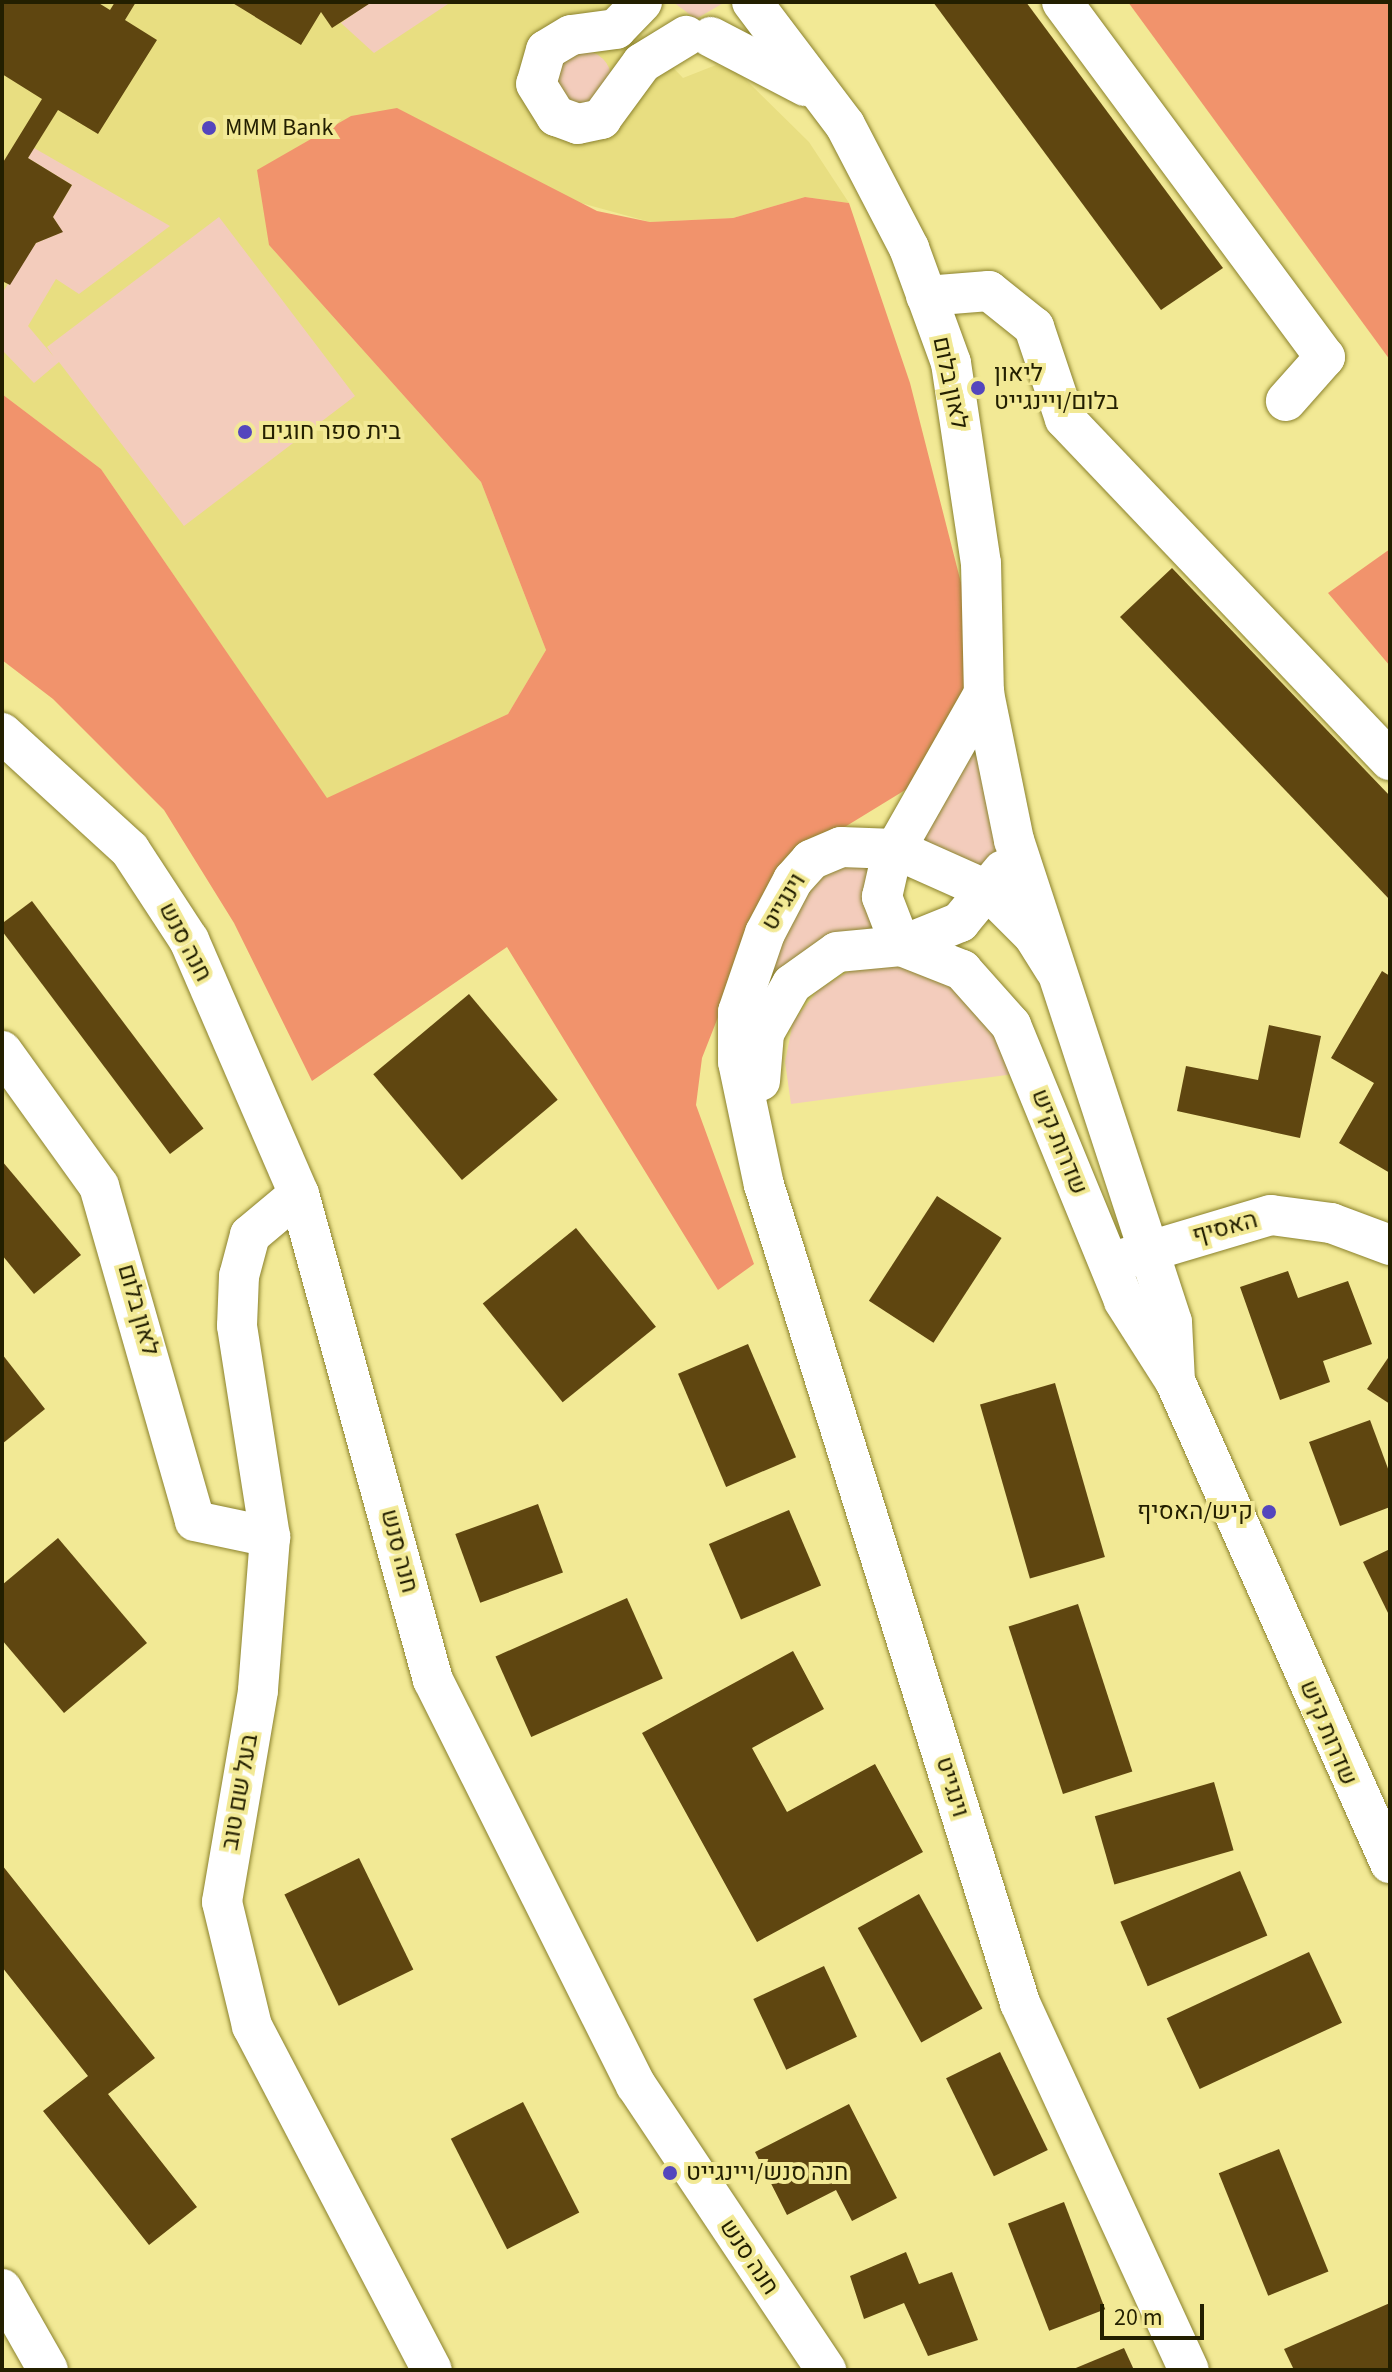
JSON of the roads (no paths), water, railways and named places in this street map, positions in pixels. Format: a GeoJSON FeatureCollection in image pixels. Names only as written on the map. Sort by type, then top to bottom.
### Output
{"type":"FeatureCollection","features":[{"type":"Feature","properties":{"kind":"street"},"geometry":{"type":"LineString","coordinates":[[642,2],[616,29],[571,35],[546,50],[536,84],[556,116],[578,124],[601,119],[642,63],[736,23],[750,2]]}},
{"type":"Feature","properties":{"kind":"street"},"geometry":{"type":"LineString","coordinates":[[651,2],[662,22],[825,99]]}},
{"type":"Feature","properties":{"kind":"street","name":"לאון בלום"},"geometry":{"type":"LineString","coordinates":[[750,2],[825,99],[909,248],[951,363],[981,563],[984,693],[1014,840],[1055,970]]}},
{"type":"Feature","properties":{"kind":"street"},"geometry":{"type":"LineString","coordinates":[[1062,2],[1325,357],[1286,401]]}},
{"type":"Feature","properties":{"kind":"street"},"geometry":{"type":"LineString","coordinates":[[926,296],[989,291],[1034,327],[1065,419],[1390,760]]}},
{"type":"Feature","properties":{"kind":"street","name":"לאון בלום"},"geometry":{"type":"LineString","coordinates":[[901,946],[882,897],[895,849],[962,743],[984,693]]}},
{"type":"Feature","properties":{"kind":"street","name":"חנה סנש"},"geometry":{"type":"LineString","coordinates":[[2,733],[130,850],[189,940],[299,1194],[433,1680],[636,2085],[826,2370]]}},
{"type":"Feature","properties":{"kind":"street"},"geometry":{"type":"LineString","coordinates":[[901,946],[960,922],[989,891],[1014,840]]}},
{"type":"Feature","properties":{"kind":"street","name":"וינגייט"},"geometry":{"type":"LineString","coordinates":[[1055,970],[1034,936],[989,891],[895,849],[841,847],[811,860],[780,903],[747,973],[738,1062],[764,1185],[1020,2003],[1189,2370]]}},
{"type":"Feature","properties":{"kind":"street","name":"וינגייט"},"geometry":{"type":"LineString","coordinates":[[764,1185],[760,1078],[774,1009],[792,984],[837,952],[901,946]]}},
{"type":"Feature","properties":{"kind":"street","name":"שדרות קיש"},"geometry":{"type":"LineString","coordinates":[[901,946],[962,970],[1011,1025],[1108,1263],[1142,1333],[1175,1381],[1390,1863]]}},
{"type":"Feature","properties":{"kind":"street","name":"שדרות קיש"},"geometry":{"type":"LineString","coordinates":[[1055,970],[1172,1322],[1175,1381]]}},
{"type":"Feature","properties":{"kind":"street","name":"לאון בלום"},"geometry":{"type":"LineString","coordinates":[[2,1051],[99,1186],[195,1521],[270,1537]]}},
{"type":"Feature","properties":{"kind":"street","name":"בעל שם טוב"},"geometry":{"type":"LineString","coordinates":[[299,1194],[250,1235],[239,1276],[237,1326],[270,1537],[258,1691],[222,1902],[252,2026],[432,2370]]}},
{"type":"Feature","properties":{"kind":"street","name":"האסיף"},"geometry":{"type":"LineString","coordinates":[[1108,1263],[1271,1215],[1331,1223],[1390,1245]]}},
{"type":"Feature","properties":{"kind":"street"},"geometry":{"type":"LineString","coordinates":[[2,2289],[48,2370]]}},
{"type":"Feature","properties":{"kind":"place","name":"MMM Bank"},"geometry":{"type":"Point","coordinates":[209,128]}},
{"type":"Feature","properties":{"kind":"place","name":"ליאון בלום/ויינגייט"},"geometry":{"type":"Point","coordinates":[978,388]}},
{"type":"Feature","properties":{"kind":"place","name":"בית ספר חוגים"},"geometry":{"type":"Point","coordinates":[245,432]}},
{"type":"Feature","properties":{"kind":"place","name":"קיש/האסיף"},"geometry":{"type":"Point","coordinates":[1269,1512]}},
{"type":"Feature","properties":{"kind":"place","name":"חנה סנש/ויינגייט"},"geometry":{"type":"Point","coordinates":[670,2173]}}]}
